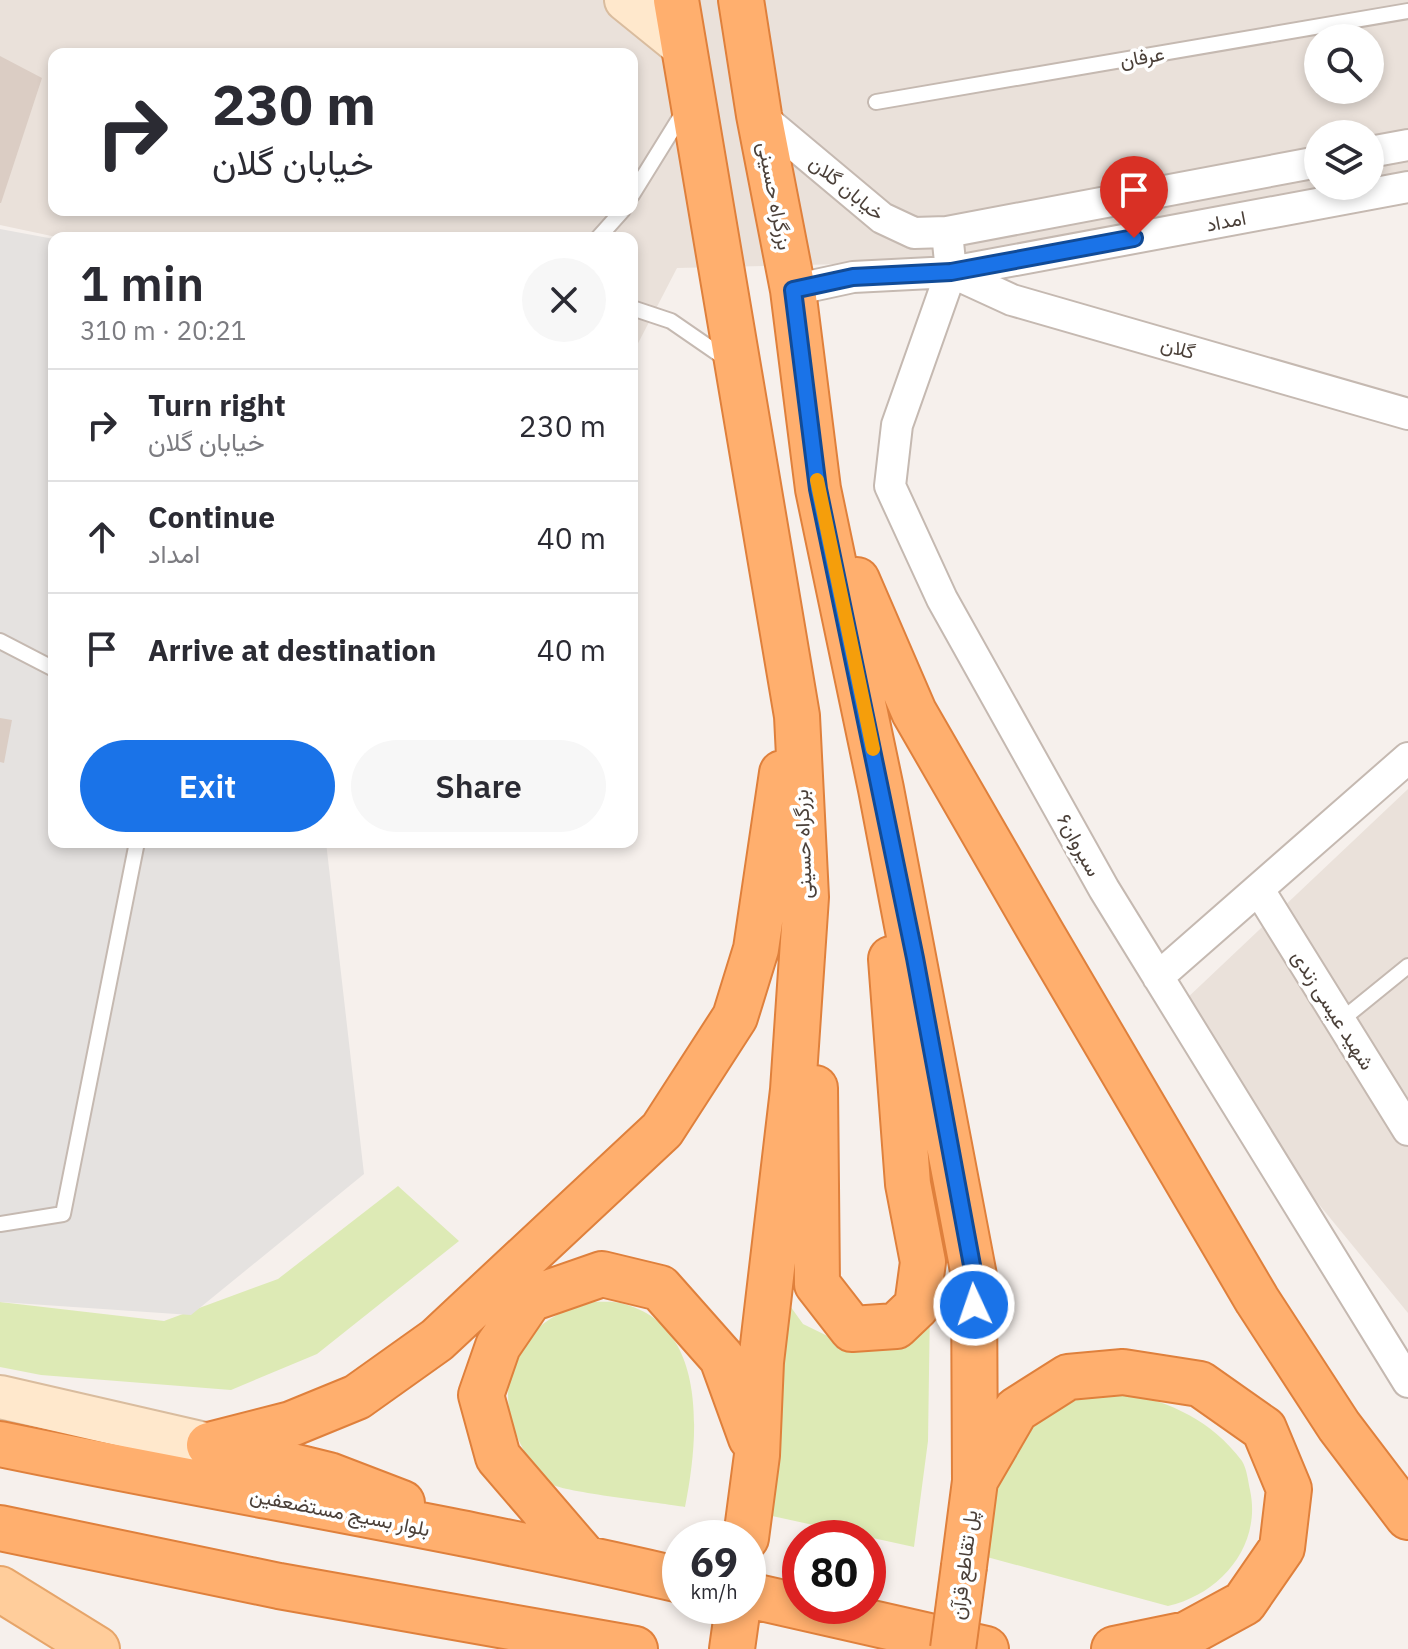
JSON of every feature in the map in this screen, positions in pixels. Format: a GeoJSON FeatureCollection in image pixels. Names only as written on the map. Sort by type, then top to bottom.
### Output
{"type":"FeatureCollection","features":[{"type":"Feature","properties":{"kind":"highway","name":"بزرگراه حسینی"},"geometry":{"type":"LineString","coordinates":[[676,0],[797,716],[806,897],[793,1090],[761,1362],[757,1455]]}},
{"type":"Feature","properties":{"kind":"highway","name":"بزرگراه حسینی"},"geometry":{"type":"LineString","coordinates":[[741,0],[759,115],[793,290],[818,489],[881,789],[974,1276],[975,1481]]}},
{"type":"Feature","properties":{"kind":"highway"},"geometry":{"type":"LineString","coordinates":[[818,489],[914,712],[1257,1300],[1339,1426],[1408,1517]]}},
{"type":"Feature","properties":{"kind":"highway"},"geometry":{"type":"LineString","coordinates":[[209,1445],[291,1424],[357,1397],[437,1340],[662,1130],[735,1017],[756,949],[778,789],[797,716]]}},
{"type":"Feature","properties":{"kind":"highway"},"geometry":{"type":"LineString","coordinates":[[796,1021],[817,1094],[817,1284],[852,1329],[896,1326],[917,1306],[923,1262],[908,1184],[881,789]]}},
{"type":"Feature","properties":{"kind":"highway"},"geometry":{"type":"LineString","coordinates":[[584,1557],[498,1457],[481,1395],[498,1346],[530,1299],[602,1274],[660,1288],[722,1358],[757,1455],[748,1520]]}},
{"type":"Feature","properties":{"kind":"highway"},"geometry":{"type":"LineString","coordinates":[[975,1481],[1016,1410],[1068,1377],[1123,1372],[1200,1384],[1264,1429],[1289,1489],[1282,1548],[1244,1603],[1187,1634],[1114,1649]]}},
{"type":"Feature","properties":{"kind":"highway","name":"بلوار بسیج مستضعفین"},"geometry":{"type":"LineString","coordinates":[[0,1444],[584,1557],[662,1576]]}},
{"type":"Feature","properties":{"kind":"highway"},"geometry":{"type":"LineString","coordinates":[[209,1445],[329,1475],[511,1544]]}},
{"type":"Feature","properties":{"kind":"highway","name":"پل تقاطع قرآن"},"geometry":{"type":"LineString","coordinates":[[953,1649],[975,1481]]}},
{"type":"Feature","properties":{"kind":"highway"},"geometry":{"type":"LineString","coordinates":[[0,1528],[558,1643],[635,1649]]}},
{"type":"Feature","properties":{"kind":"highway"},"geometry":{"type":"LineString","coordinates":[[766,1599],[986,1649]]}},
{"type":"Feature","properties":{"kind":"highway"},"geometry":{"type":"LineString","coordinates":[[732,1649],[735,1624]]}},
{"type":"Feature","properties":{"kind":"main road"},"geometry":{"type":"LineString","coordinates":[[0,1589],[97,1649]]}},
{"type":"Feature","properties":{"kind":"street"},"geometry":{"type":"LineString","coordinates":[[626,0],[684,47]]}},
{"type":"Feature","properties":{"kind":"street","name":"خیابان گلان"},"geometry":{"type":"LineString","coordinates":[[759,115],[882,218],[914,233],[947,232]]}},
{"type":"Feature","properties":{"kind":"street"},"geometry":{"type":"LineString","coordinates":[[1384,149],[1408,145]]}},
{"type":"Feature","properties":{"kind":"street","name":"امداد"},"geometry":{"type":"LineString","coordinates":[[947,232],[1304,165]]}},
{"type":"Feature","properties":{"kind":"street","name":"امداد"},"geometry":{"type":"LineString","coordinates":[[951,272],[1408,187]]}},
{"type":"Feature","properties":{"kind":"street"},"geometry":{"type":"LineString","coordinates":[[793,290],[853,277],[951,272],[947,232]]}},
{"type":"Feature","properties":{"kind":"street","name":"گلان"},"geometry":{"type":"LineString","coordinates":[[951,272],[1012,300],[1408,414]]}},
{"type":"Feature","properties":{"kind":"street","name":"سیروان۶"},"geometry":{"type":"LineString","coordinates":[[951,272],[897,425],[890,486],[942,599],[1104,889],[1408,1382]]}},
{"type":"Feature","properties":{"kind":"street"},"geometry":{"type":"LineString","coordinates":[[1158,977],[1408,758]]}},
{"type":"Feature","properties":{"kind":"street","name":"شهید عیسی زندی"},"geometry":{"type":"LineString","coordinates":[[1259,890],[1338,1022],[1408,1130]]}},
{"type":"Feature","properties":{"kind":"street"},"geometry":{"type":"LineString","coordinates":[[0,1397],[209,1445]]}},
{"type":"Feature","properties":{"kind":"lane","name":"عرفان"},"geometry":{"type":"LineString","coordinates":[[876,102],[1408,11]]}},
{"type":"Feature","properties":{"kind":"lane"},"geometry":{"type":"LineString","coordinates":[[638,185],[692,97]]}},
{"type":"Feature","properties":{"kind":"lane"},"geometry":{"type":"LineString","coordinates":[[603,232],[618,216]]}},
{"type":"Feature","properties":{"kind":"lane"},"geometry":{"type":"LineString","coordinates":[[638,310],[671,321],[737,367]]}},
{"type":"Feature","properties":{"kind":"lane"},"geometry":{"type":"LineString","coordinates":[[0,641],[48,666]]}},
{"type":"Feature","properties":{"kind":"lane"},"geometry":{"type":"LineString","coordinates":[[0,1224],[63,1214],[136,848]]}},
{"type":"Feature","properties":{"kind":"lane"},"geometry":{"type":"LineString","coordinates":[[1338,1022],[1408,966]]}},
{"type":"Feature","properties":{"kind":"shaded area"},"geometry":{"type":"Polygon","coordinates":[[[0,0],[1408,0],[1408,197],[923,262],[677,268],[638,343],[638,232],[48,232],[48,235],[0,225],[0,0]]]}},
{"type":"Feature","properties":{"kind":"shaded area"},"geometry":{"type":"Polygon","coordinates":[[[0,229],[48,238],[48,848],[327,848],[364,1174],[191,1315],[0,1302],[0,229]]]}},
{"type":"Feature","properties":{"kind":"shaded area"},"geometry":{"type":"Polygon","coordinates":[[[1408,789],[1408,1313],[1166,1018],[1408,789]]]}},
{"type":"Feature","properties":{"kind":"green space"},"geometry":{"type":"Polygon","coordinates":[[[398,1186],[459,1241],[317,1354],[231,1390],[41,1375],[0,1367],[0,1302],[164,1321],[278,1279],[398,1186]]]}},
{"type":"Feature","properties":{"kind":"green space"},"geometry":{"type":"Polygon","coordinates":[[[594,1302],[620,1303],[652,1317],[672,1336],[685,1361],[692,1390],[694,1420],[685,1507],[593,1494],[551,1484],[534,1466],[521,1445],[511,1420],[508,1397],[510,1374],[518,1354],[531,1336],[548,1321],[569,1309],[594,1302]]]}},
{"type":"Feature","properties":{"kind":"green space"},"geometry":{"type":"Polygon","coordinates":[[[788,1303],[803,1324],[846,1345],[930,1304],[928,1441],[914,1547],[886,1541],[886,1520],[790,1520],[763,1514],[788,1303]]]}},
{"type":"Feature","properties":{"kind":"green space"},"geometry":{"type":"Polygon","coordinates":[[[1124,1392],[1174,1408],[1204,1424],[1242,1461],[1247,1475],[1252,1510],[1250,1530],[1243,1548],[1220,1579],[1205,1591],[1168,1606],[987,1557],[995,1477],[1014,1440],[1044,1414],[1063,1405],[1083,1398],[1124,1392]]]}},
{"type":"Feature","properties":{"kind":"building"},"geometry":{"type":"Polygon","coordinates":[[[0,56],[42,78],[1,203],[0,203],[0,56]]]}},
{"type":"Feature","properties":{"kind":"building"},"geometry":{"type":"Polygon","coordinates":[[[0,718],[12,720],[4,763],[0,762],[0,718]]]}},
{"type":"Feature","properties":{"kind":"slow traffic"},"geometry":{"type":"LineString","coordinates":[[817,480],[873,749]]}},
{"type":"Feature","properties":{"kind":"route"},"geometry":{"type":"LineString","coordinates":[[974,1305],[974,1276],[926,1015],[818,489],[793,290],[853,277],[951,272],[1134,238]]}}]}
